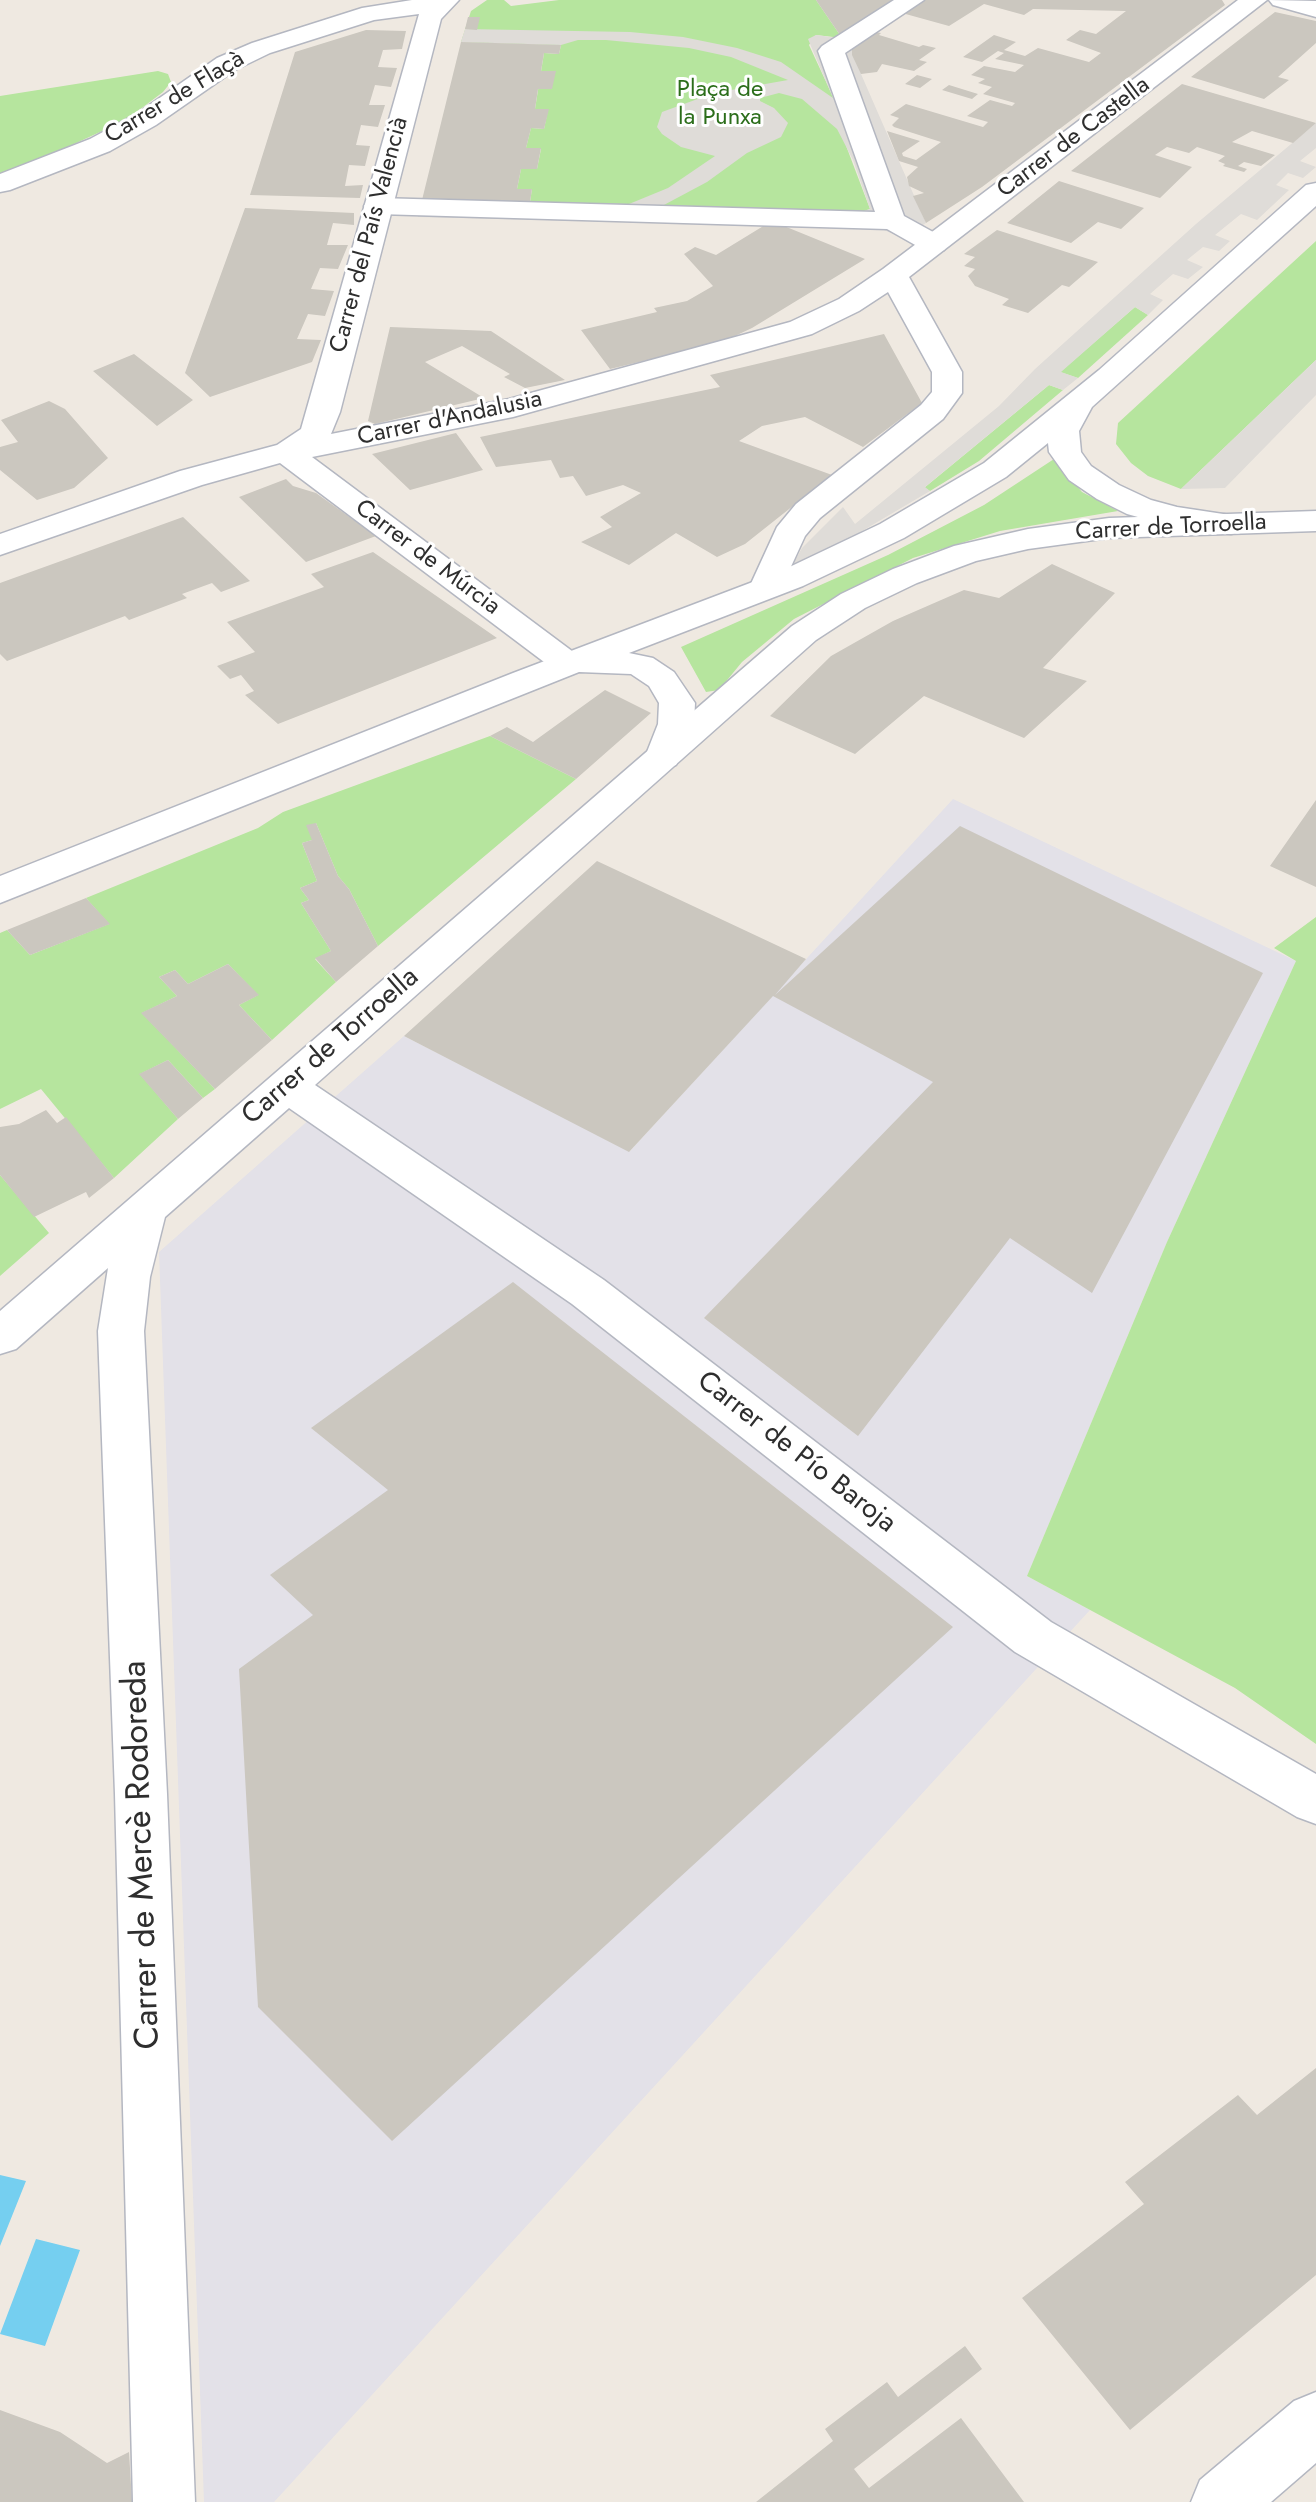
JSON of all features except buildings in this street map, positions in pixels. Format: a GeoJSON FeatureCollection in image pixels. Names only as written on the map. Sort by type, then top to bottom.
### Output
{"type":"FeatureCollection","features":[{"type":"Feature","properties":{"kind":"street"},"geometry":{"type":"LineString","coordinates":[[892,221],[831,51],[911,0]]}},
{"type":"Feature","properties":{"kind":"street","name":"Carrer de Castella"},"geometry":{"type":"LineString","coordinates":[[893,275],[1254,0]]}},
{"type":"Feature","properties":{"kind":"street"},"geometry":{"type":"LineString","coordinates":[[1282,0],[1316,9]]}},
{"type":"Feature","properties":{"kind":"street","name":"Carrer de Flaçà"},"geometry":{"type":"LineString","coordinates":[[0,184],[100,145],[147,119],[226,64],[261,48],[371,13],[443,2]]}},
{"type":"Feature","properties":{"kind":"street","name":"Carrer del País Valencià"},"geometry":{"type":"LineString","coordinates":[[286,453],[315,434],[320,423],[428,19],[443,2]]}},
{"type":"Feature","properties":{"kind":"street"},"geometry":{"type":"LineString","coordinates":[[0,890],[843,556],[995,470],[1110,377],[1316,191]]}},
{"type":"Feature","properties":{"kind":"street"},"geometry":{"type":"LineString","coordinates":[[378,206],[892,221],[934,244]]}},
{"type":"Feature","properties":{"kind":"street"},"geometry":{"type":"LineString","coordinates":[[766,588],[789,534],[808,511],[932,412],[947,393],[947,372],[893,275]]}},
{"type":"Feature","properties":{"kind":"street","name":"Carrer d'Andalusia"},"geometry":{"type":"LineString","coordinates":[[0,545],[191,478],[286,453],[513,408],[746,345],[825,317],[849,305],[893,275]]}},
{"type":"Feature","properties":{"kind":"street"},"geometry":{"type":"LineString","coordinates":[[1081,399],[1063,431],[1065,452],[1080,473],[1108,492],[1139,507],[1174,517],[1231,524]]}},
{"type":"Feature","properties":{"kind":"street","name":"Carrer de Múrcia"},"geometry":{"type":"LineString","coordinates":[[286,453],[568,664]]}},
{"type":"Feature","properties":{"kind":"street","name":"Carrer de Torroella"},"geometry":{"type":"LineString","coordinates":[[0,1337],[804,633],[853,601],[905,576],[966,553],[1028,539],[1109,528],[1316,521]]}},
{"type":"Feature","properties":{"kind":"street","name":"Carrer de Torroella"},"geometry":{"type":"LineString","coordinates":[[568,664],[641,665],[662,679],[677,703],[676,724],[663,757]]}},
{"type":"Feature","properties":{"kind":"street","name":"Carrer de Pío Baroja"},"geometry":{"type":"LineString","coordinates":[[287,1086],[588,1292],[1033,1637],[1316,1801]]}},
{"type":"Feature","properties":{"kind":"street","name":"Carrer de Mercè Rodoreda"},"geometry":{"type":"LineString","coordinates":[[145,1210],[128,1277],[121,1331],[142,1810],[164,2502]]}},
{"type":"Feature","properties":{"kind":"street"},"geometry":{"type":"LineString","coordinates":[[1222,2502],[1316,2423]]}},
{"type":"Feature","properties":{"kind":"shaded area"},"geometry":{"type":"Polygon","coordinates":[[[465,29],[630,32],[683,37],[737,48],[781,62],[833,98],[808,39],[816,35],[845,39],[876,32],[861,74],[926,223],[903,238],[879,228],[418,217],[422,200],[629,204],[668,188],[715,156],[681,147],[662,134],[657,127],[662,112],[714,93],[788,80],[731,57],[689,48],[606,40],[578,40],[561,45],[461,42],[465,29]],[[779,93],[760,98],[788,123],[781,137],[747,153],[707,182],[662,206],[861,212],[870,209],[853,160],[837,129],[802,99],[779,93]]]}},
{"type":"Feature","properties":{"kind":"shaded area"},"geometry":{"type":"Polygon","coordinates":[[[1316,123],[1316,148],[1300,161],[1316,167],[1303,178],[1288,173],[1276,185],[1289,190],[1257,220],[1241,214],[1215,235],[1230,241],[1219,251],[1203,247],[1187,260],[1203,267],[1188,279],[1173,274],[1150,294],[1163,300],[1148,315],[1135,307],[1061,372],[1078,378],[1063,390],[1049,385],[925,487],[930,491],[845,541],[792,566],[802,548],[843,507],[855,524],[999,406],[1035,369],[1196,224],[1316,123]]]}},
{"type":"Feature","properties":{"kind":"shaded area"},"geometry":{"type":"Polygon","coordinates":[[[1316,360],[1316,395],[1225,488],[1181,489],[1316,360]]]}},
{"type":"Feature","properties":{"kind":"shaded area"},"geometry":{"type":"Polygon","coordinates":[[[953,799],[1296,961],[1167,1242],[1027,1576],[1090,1610],[274,2502],[204,2502],[159,1252],[404,1036],[630,1151],[953,799]]]}},
{"type":"Feature","properties":{"kind":"green space","name":"Plaça de la Punxa"},"geometry":{"type":"Polygon","coordinates":[[[487,0],[504,0],[511,6],[559,0],[816,0],[842,38],[816,35],[809,45],[834,99],[845,143],[870,209],[861,212],[530,202],[532,189],[517,189],[521,169],[537,169],[541,149],[526,148],[531,128],[544,129],[548,110],[535,109],[544,53],[559,54],[561,45],[461,42],[471,11],[487,0]]]}},
{"type":"Feature","properties":{"kind":"green space"},"geometry":{"type":"Polygon","coordinates":[[[158,71],[168,74],[171,82],[163,92],[126,120],[22,168],[0,174],[0,96],[158,71]]]}},
{"type":"Feature","properties":{"kind":"green space"},"geometry":{"type":"Polygon","coordinates":[[[1316,241],[1316,360],[1181,489],[1148,476],[1131,463],[1116,444],[1118,423],[1316,241]]]}},
{"type":"Feature","properties":{"kind":"green space"},"geometry":{"type":"Polygon","coordinates":[[[1135,307],[1148,315],[1078,378],[1060,372],[1135,307]]]}},
{"type":"Feature","properties":{"kind":"green space"},"geometry":{"type":"Polygon","coordinates":[[[1049,385],[1063,390],[979,461],[930,491],[924,488],[1049,385]]]}},
{"type":"Feature","properties":{"kind":"green space"},"geometry":{"type":"Polygon","coordinates":[[[1054,459],[1082,492],[1118,511],[1000,531],[913,558],[794,619],[742,662],[719,690],[706,692],[681,647],[888,555],[984,505],[1054,459]]]}},
{"type":"Feature","properties":{"kind":"green space"},"geometry":{"type":"Polygon","coordinates":[[[490,736],[576,779],[378,946],[349,889],[338,876],[316,823],[312,840],[302,843],[317,881],[300,888],[309,900],[301,903],[331,951],[315,959],[336,982],[272,1040],[239,1005],[258,995],[228,964],[188,984],[175,970],[159,977],[177,996],[142,1013],[215,1089],[203,1098],[168,1060],[140,1074],[178,1119],[114,1178],[41,1089],[0,1109],[0,933],[7,930],[30,955],[109,924],[86,898],[258,828],[283,812],[490,736]]]}},
{"type":"Feature","properties":{"kind":"green space"},"geometry":{"type":"Polygon","coordinates":[[[1316,917],[1316,1744],[1235,1688],[1027,1576],[1167,1242],[1296,961],[1274,948],[1316,917]]]}},
{"type":"Feature","properties":{"kind":"green space"},"geometry":{"type":"Polygon","coordinates":[[[0,1175],[49,1233],[0,1276],[0,1175]]]}},
{"type":"Feature","properties":{"kind":"water"},"geometry":{"type":"Polygon","coordinates":[[[0,2175],[26,2181],[0,2246],[0,2175]]]}},
{"type":"Feature","properties":{"kind":"water"},"geometry":{"type":"Polygon","coordinates":[[[36,2239],[80,2250],[45,2346],[0,2334],[36,2239]]]}}]}
